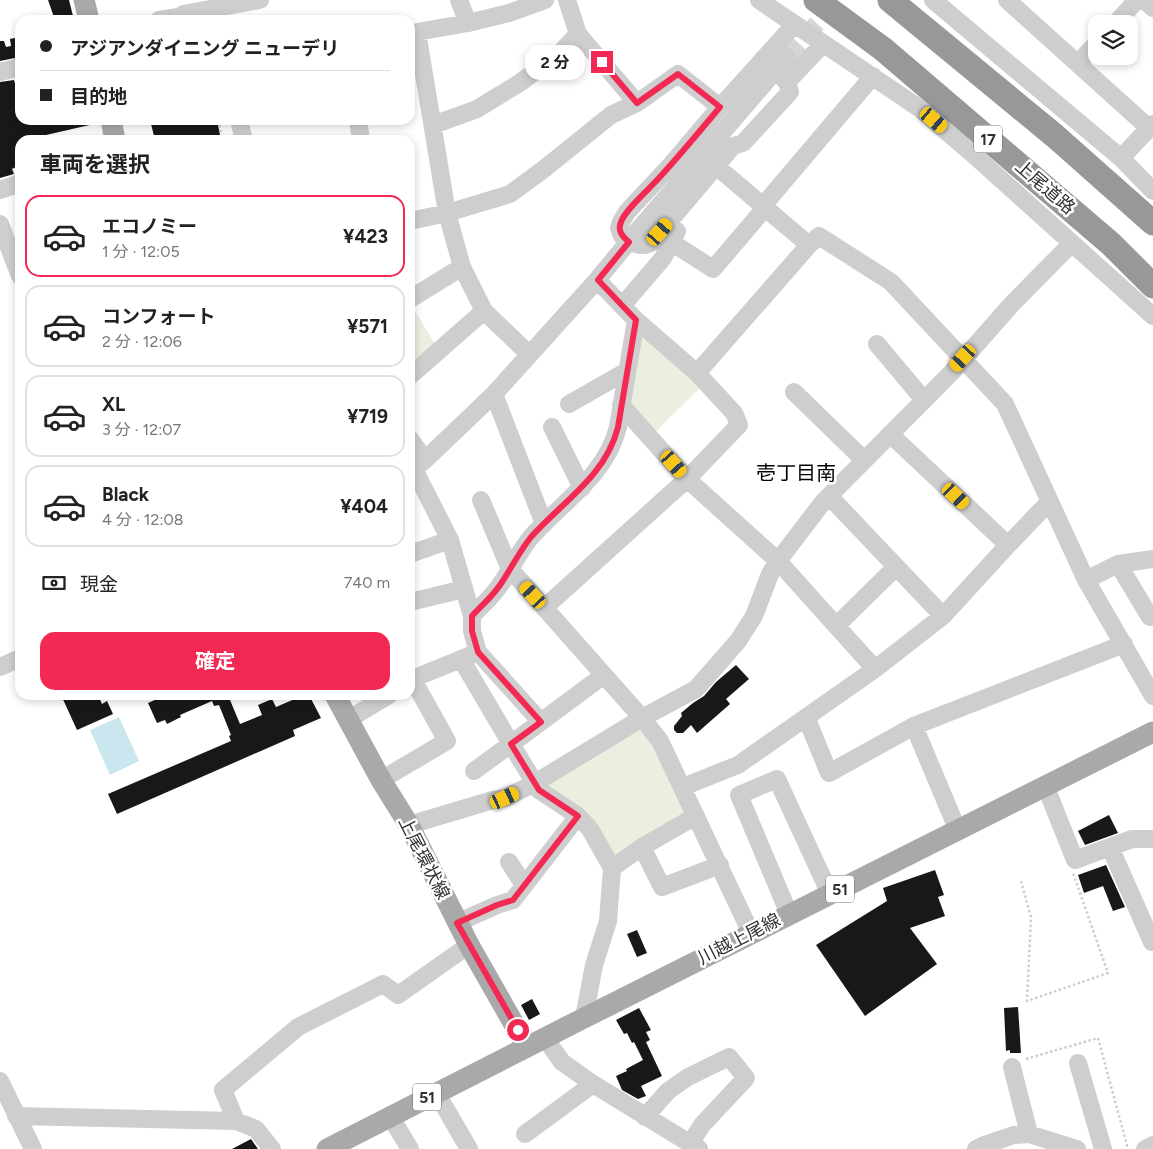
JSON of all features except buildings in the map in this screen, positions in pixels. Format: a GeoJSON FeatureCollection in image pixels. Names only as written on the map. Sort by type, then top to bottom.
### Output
{"type":"FeatureCollection","features":[{"type":"Feature","properties":{"kind":"highway","name":"上尾道路"},"geometry":{"type":"LineString","coordinates":[[816,0],[883,49],[1111,244],[1153,286]]}},
{"type":"Feature","properties":{"kind":"highway","name":"17"},"geometry":{"type":"LineString","coordinates":[[890,0],[1047,130],[1153,223]]}},
{"type":"Feature","properties":{"kind":"main road"},"geometry":{"type":"LineString","coordinates":[[84,0],[88,15]]}},
{"type":"Feature","properties":{"kind":"main road","name":"上尾環状線"},"geometry":{"type":"LineString","coordinates":[[338,700],[381,780],[409,825],[469,946],[536,1042]]}},
{"type":"Feature","properties":{"kind":"main road","name":"川越上尾線"},"geometry":{"type":"LineString","coordinates":[[327,1149],[436,1092],[1153,732]]}},
{"type":"Feature","properties":{"kind":"street"},"geometry":{"type":"LineString","coordinates":[[182,12],[260,0]]}},
{"type":"Feature","properties":{"kind":"street"},"geometry":{"type":"LineString","coordinates":[[459,0],[468,23]]}},
{"type":"Feature","properties":{"kind":"street"},"geometry":{"type":"LineString","coordinates":[[415,32],[468,23],[508,13],[545,0]]}},
{"type":"Feature","properties":{"kind":"street"},"geometry":{"type":"LineString","coordinates":[[567,0],[578,34],[637,103]]}},
{"type":"Feature","properties":{"kind":"street"},"geometry":{"type":"LineString","coordinates":[[759,0],[919,108],[976,156],[1153,316]]}},
{"type":"Feature","properties":{"kind":"street"},"geometry":{"type":"LineString","coordinates":[[933,0],[1121,158],[1153,191]]}},
{"type":"Feature","properties":{"kind":"street"},"geometry":{"type":"LineString","coordinates":[[1007,0],[1151,126],[1121,158]]}},
{"type":"Feature","properties":{"kind":"street"},"geometry":{"type":"LineString","coordinates":[[1123,15],[1137,0]]}},
{"type":"Feature","properties":{"kind":"street"},"geometry":{"type":"LineString","coordinates":[[1144,0],[1153,8]]}},
{"type":"Feature","properties":{"kind":"street"},"geometry":{"type":"LineString","coordinates":[[763,59],[787,82],[790,92],[743,143],[733,146],[651,243],[645,246],[629,242],[622,236],[620,228],[627,212],[669,167],[720,107],[763,59],[795,24]]}},
{"type":"Feature","properties":{"kind":"street"},"geometry":{"type":"LineString","coordinates":[[433,124],[477,109],[522,82],[562,51],[578,34]]}},
{"type":"Feature","properties":{"kind":"street"},"geometry":{"type":"LineString","coordinates":[[415,37],[433,124],[448,213],[462,267],[484,311],[529,354]]}},
{"type":"Feature","properties":{"kind":"street"},"geometry":{"type":"LineString","coordinates":[[787,82],[823,44]]}},
{"type":"Feature","properties":{"kind":"street"},"geometry":{"type":"LineString","coordinates":[[1078,63],[1088,52]]}},
{"type":"Feature","properties":{"kind":"street"},"geometry":{"type":"LineString","coordinates":[[541,722],[478,652],[472,631],[472,616],[450,540],[417,467],[494,394],[598,280],[787,57]]}},
{"type":"Feature","properties":{"kind":"street"},"geometry":{"type":"LineString","coordinates":[[415,220],[448,213],[510,194],[610,115],[637,103],[678,74],[720,107]]}},
{"type":"Feature","properties":{"kind":"street"},"geometry":{"type":"LineString","coordinates":[[672,242],[713,269],[873,76]]}},
{"type":"Feature","properties":{"kind":"street"},"geometry":{"type":"LineString","coordinates":[[716,166],[809,246]]}},
{"type":"Feature","properties":{"kind":"street"},"geometry":{"type":"LineString","coordinates":[[622,306],[663,258],[705,180]]}},
{"type":"Feature","properties":{"kind":"street"},"geometry":{"type":"LineString","coordinates":[[0,190],[15,185]]}},
{"type":"Feature","properties":{"kind":"street"},"geometry":{"type":"LineString","coordinates":[[0,224],[15,262]]}},
{"type":"Feature","properties":{"kind":"street"},"geometry":{"type":"LineString","coordinates":[[697,373],[819,236],[892,282],[1005,404],[1086,580],[1153,696]]}},
{"type":"Feature","properties":{"kind":"street"},"geometry":{"type":"LineString","coordinates":[[409,825],[505,798],[535,783],[642,718],[696,689],[738,641],[754,616],[770,574],[778,561],[828,496],[924,400],[1072,243]]}},
{"type":"Feature","properties":{"kind":"street"},"geometry":{"type":"LineString","coordinates":[[415,296],[462,267]]}},
{"type":"Feature","properties":{"kind":"street"},"geometry":{"type":"LineString","coordinates":[[544,608],[687,479],[739,425],[734,413],[697,373],[636,320],[598,280]]}},
{"type":"Feature","properties":{"kind":"street"},"geometry":{"type":"LineString","coordinates":[[415,372],[484,311]]}},
{"type":"Feature","properties":{"kind":"street"},"geometry":{"type":"LineString","coordinates":[[472,616],[499,587],[531,538],[582,488],[604,460],[616,436],[636,320]]}},
{"type":"Feature","properties":{"kind":"street"},"geometry":{"type":"LineString","coordinates":[[876,344],[924,400]]}},
{"type":"Feature","properties":{"kind":"street"},"geometry":{"type":"LineString","coordinates":[[570,404],[627,371]]}},
{"type":"Feature","properties":{"kind":"street"},"geometry":{"type":"LineString","coordinates":[[794,392],[864,460]]}},
{"type":"Feature","properties":{"kind":"street"},"geometry":{"type":"LineString","coordinates":[[494,394],[544,524]]}},
{"type":"Feature","properties":{"kind":"street"},"geometry":{"type":"LineString","coordinates":[[621,405],[687,479],[778,561],[875,669]]}},
{"type":"Feature","properties":{"kind":"street"},"geometry":{"type":"LineString","coordinates":[[552,427],[582,488]]}},
{"type":"Feature","properties":{"kind":"street"},"geometry":{"type":"LineString","coordinates":[[890,434],[1008,545]]}},
{"type":"Feature","properties":{"kind":"street"},"geometry":{"type":"LineString","coordinates":[[828,496],[943,616]]}},
{"type":"Feature","properties":{"kind":"street"},"geometry":{"type":"LineString","coordinates":[[481,500],[510,569],[642,718],[660,741],[751,933]]}},
{"type":"Feature","properties":{"kind":"street"},"geometry":{"type":"LineString","coordinates":[[682,788],[738,765],[875,669],[943,616],[1050,501]]}},
{"type":"Feature","properties":{"kind":"street"},"geometry":{"type":"LineString","coordinates":[[415,552],[450,540]]}},
{"type":"Feature","properties":{"kind":"street"},"geometry":{"type":"LineString","coordinates":[[1086,580],[1118,564],[1153,559]]}},
{"type":"Feature","properties":{"kind":"street"},"geometry":{"type":"LineString","coordinates":[[1118,564],[1150,618]]}},
{"type":"Feature","properties":{"kind":"street"},"geometry":{"type":"LineString","coordinates":[[836,626],[896,567]]}},
{"type":"Feature","properties":{"kind":"street"},"geometry":{"type":"LineString","coordinates":[[415,601],[464,589]]}},
{"type":"Feature","properties":{"kind":"street"},"geometry":{"type":"LineString","coordinates":[[806,717],[829,773],[914,726],[1124,644]]}},
{"type":"Feature","properties":{"kind":"street"},"geometry":{"type":"LineString","coordinates":[[415,675],[478,652]]}},
{"type":"Feature","properties":{"kind":"street"},"geometry":{"type":"LineString","coordinates":[[461,659],[539,790],[578,816],[590,829],[612,868],[608,921],[594,965],[584,1018]]}},
{"type":"Feature","properties":{"kind":"street"},"geometry":{"type":"LineString","coordinates":[[0,667],[15,660]]}},
{"type":"Feature","properties":{"kind":"street"},"geometry":{"type":"LineString","coordinates":[[474,771],[604,675]]}},
{"type":"Feature","properties":{"kind":"street"},"geometry":{"type":"LineString","coordinates":[[381,780],[447,741],[415,680]]}},
{"type":"Feature","properties":{"kind":"street"},"geometry":{"type":"LineString","coordinates":[[349,719],[381,700]]}},
{"type":"Feature","properties":{"kind":"street"},"geometry":{"type":"LineString","coordinates":[[914,726],[958,831]]}},
{"type":"Feature","properties":{"kind":"street"},"geometry":{"type":"LineString","coordinates":[[789,914],[740,795],[777,779],[830,894]]}},
{"type":"Feature","properties":{"kind":"street"},"geometry":{"type":"LineString","coordinates":[[1045,786],[1075,860],[1132,839],[1153,839]]}},
{"type":"Feature","properties":{"kind":"street"},"geometry":{"type":"LineString","coordinates":[[457,923],[513,900],[578,816]]}},
{"type":"Feature","properties":{"kind":"street"},"geometry":{"type":"LineString","coordinates":[[612,868],[642,847],[696,816]]}},
{"type":"Feature","properties":{"kind":"street"},"geometry":{"type":"LineString","coordinates":[[642,847],[662,887],[720,865]]}},
{"type":"Feature","properties":{"kind":"street"},"geometry":{"type":"LineString","coordinates":[[1110,847],[1152,942]]}},
{"type":"Feature","properties":{"kind":"street"},"geometry":{"type":"LineString","coordinates":[[509,862],[524,885]]}},
{"type":"Feature","properties":{"kind":"street"},"geometry":{"type":"LineString","coordinates":[[236,1121],[223,1090],[298,1027],[383,984],[398,995],[469,946]]}},
{"type":"Feature","properties":{"kind":"street"},"geometry":{"type":"LineString","coordinates":[[536,1042],[593,1084],[646,1117],[695,1147],[702,1126],[746,1078],[729,1057],[688,1077],[668,1091],[646,1117]]}},
{"type":"Feature","properties":{"kind":"street"},"geometry":{"type":"LineString","coordinates":[[1078,1063],[1103,1149]]}},
{"type":"Feature","properties":{"kind":"street"},"geometry":{"type":"LineString","coordinates":[[1012,1067],[1029,1134]]}},
{"type":"Feature","properties":{"kind":"street"},"geometry":{"type":"LineString","coordinates":[[0,1081],[33,1149]]}},
{"type":"Feature","properties":{"kind":"street"},"geometry":{"type":"LineString","coordinates":[[525,1134],[593,1084]]}},
{"type":"Feature","properties":{"kind":"street"},"geometry":{"type":"LineString","coordinates":[[436,1092],[469,1149]]}},
{"type":"Feature","properties":{"kind":"street"},"geometry":{"type":"LineString","coordinates":[[16,1116],[236,1121],[256,1129],[272,1149]]}},
{"type":"Feature","properties":{"kind":"street"},"geometry":{"type":"LineString","coordinates":[[390,1116],[410,1149]]}},
{"type":"Feature","properties":{"kind":"street"},"geometry":{"type":"LineString","coordinates":[[976,1149],[1014,1135],[1029,1134],[1050,1145],[1077,1149]]}},
{"type":"Feature","properties":{"kind":"street"},"geometry":{"type":"LineString","coordinates":[[1145,1149],[1153,1145]]}},
{"type":"Feature","properties":{"kind":"path"},"geometry":{"type":"LineString","coordinates":[[1021,881],[1031,917],[1027,1001],[1108,973],[1073,873]]}},
{"type":"Feature","properties":{"kind":"green space"},"geometry":{"type":"Polygon","coordinates":[[[415,311],[435,344],[415,362],[415,311]]]}},
{"type":"Feature","properties":{"kind":"green space"},"geometry":{"type":"Polygon","coordinates":[[[646,338],[701,387],[654,433],[628,406],[640,339],[646,338]]]}},
{"type":"Feature","properties":{"kind":"green space"},"geometry":{"type":"Polygon","coordinates":[[[638,729],[643,730],[667,765],[687,815],[618,854],[610,856],[544,786],[638,729]]]}},
{"type":"Feature","properties":{"kind":"water"},"geometry":{"type":"Polygon","coordinates":[[[119,717],[139,761],[110,775],[90,730],[119,717]]]}},
{"type":"Feature","properties":{"kind":"tunnel"},"geometry":{"type":"LineString","coordinates":[[787,57],[838,0]]}},
{"type":"Feature","properties":{"kind":"district","name":"壱丁目南"},"geometry":{"type":"Point","coordinates":[796,473]}},
{"type":"Feature","properties":{"kind":"route"},"geometry":{"type":"LineString","coordinates":[[518,1030],[457,923],[513,900],[578,816],[539,790],[511,744],[541,722],[478,652],[472,631],[472,616],[499,587],[514,561],[531,538],[582,488],[604,460],[616,436],[636,320],[598,280],[629,242],[622,236],[620,228],[627,212],[669,167],[720,107],[678,74],[637,103],[602,62]]}}]}
